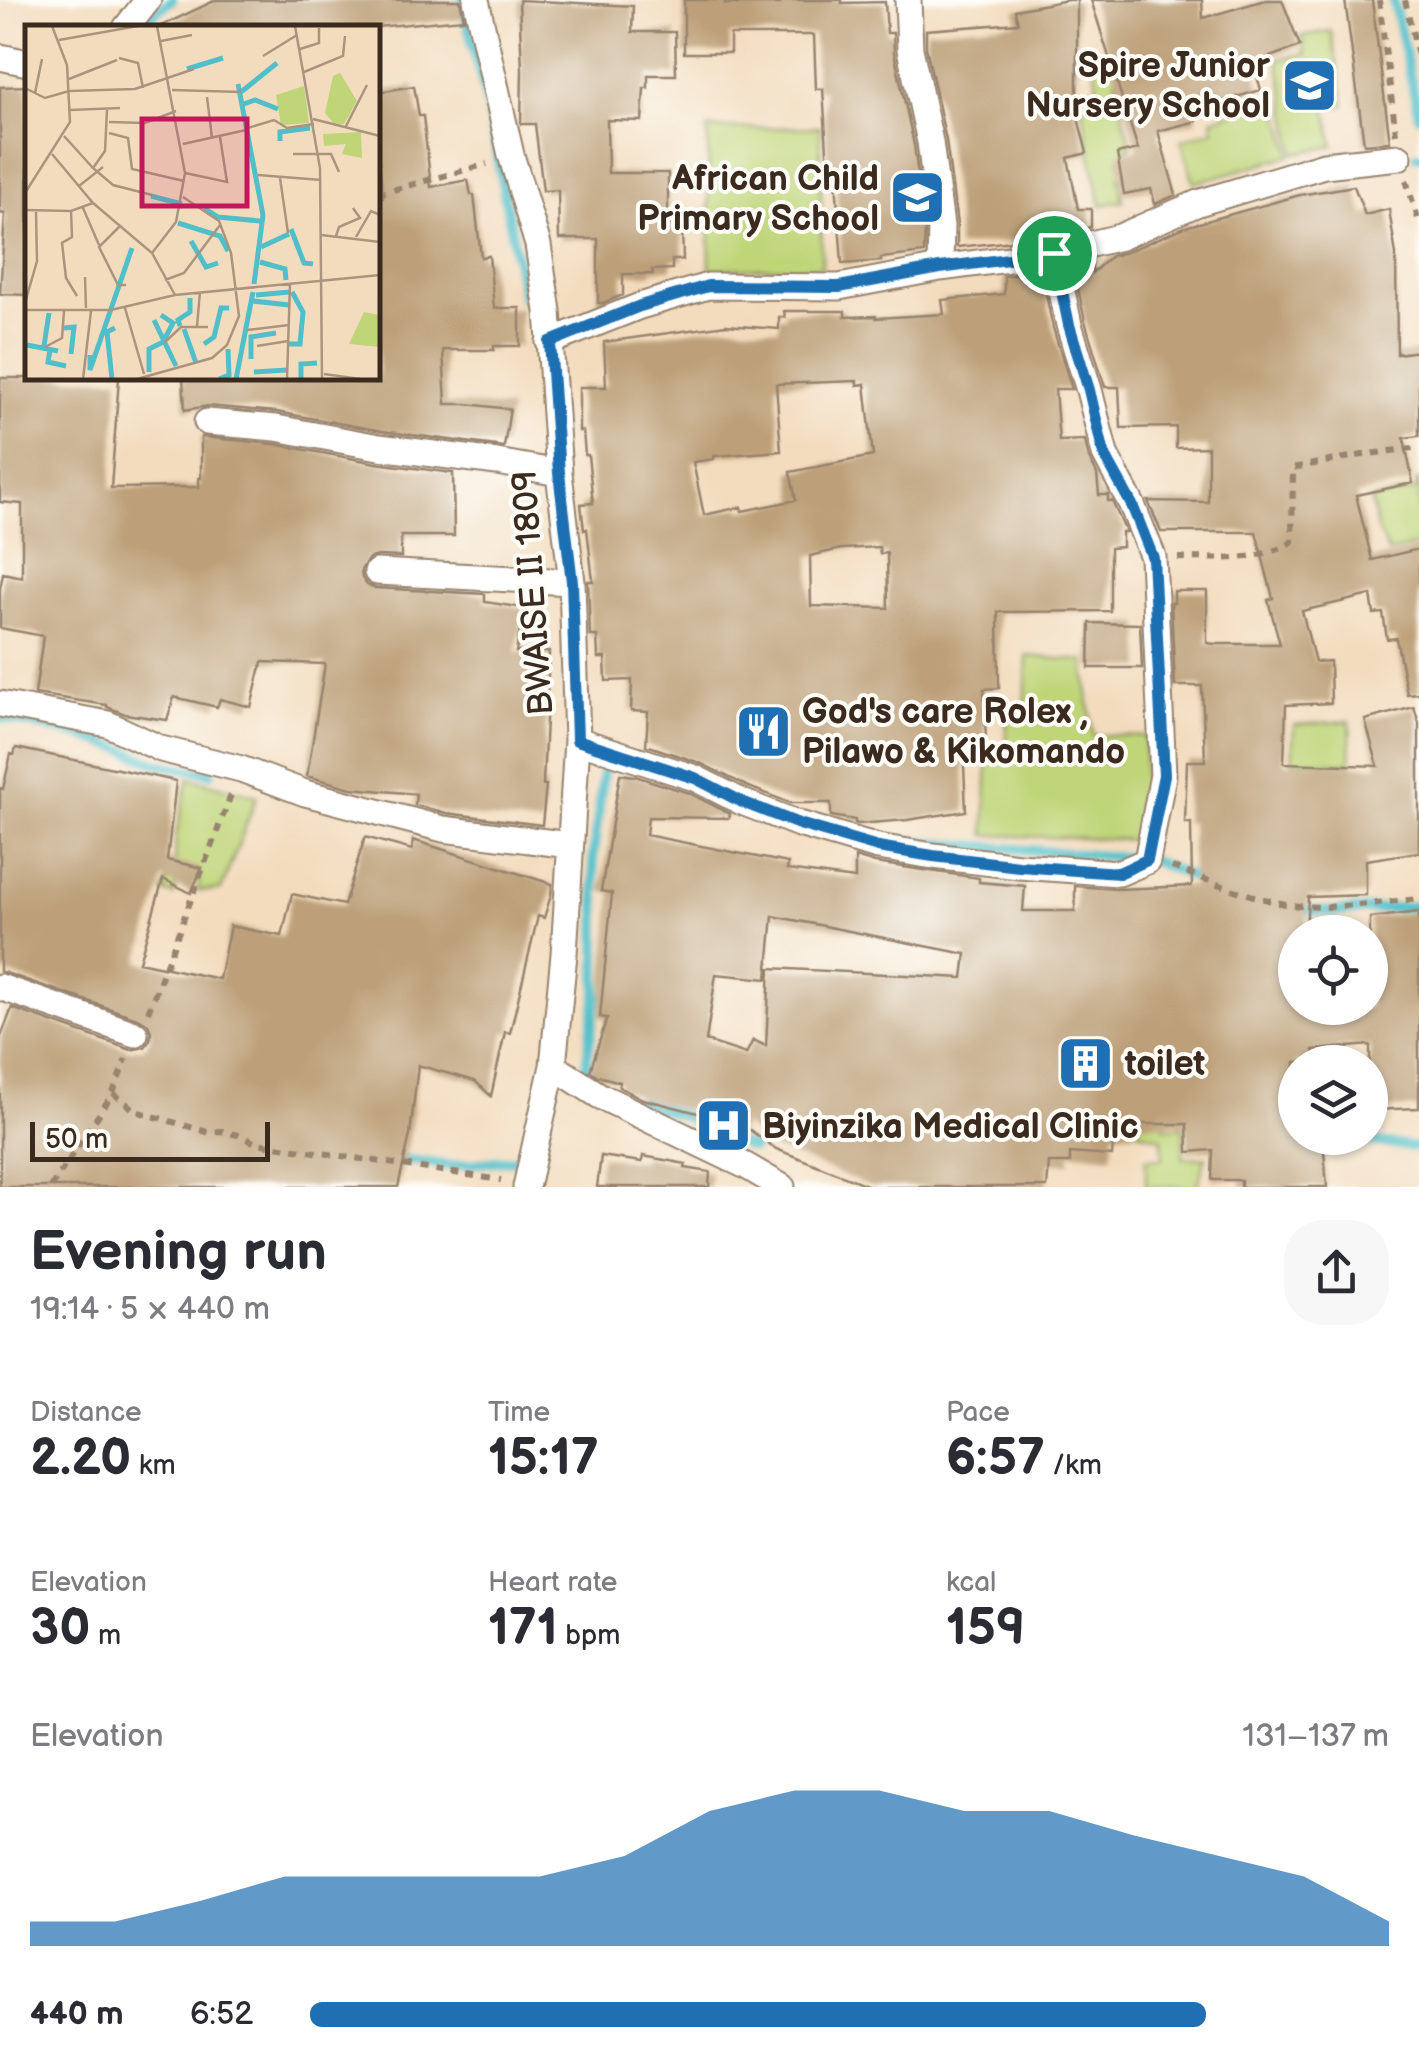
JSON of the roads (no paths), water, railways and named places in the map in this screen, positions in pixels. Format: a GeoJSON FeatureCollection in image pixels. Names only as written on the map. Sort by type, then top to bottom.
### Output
{"type":"FeatureCollection","features":[{"type":"Feature","properties":{"kind":"street"},"geometry":{"type":"LineString","coordinates":[[128,25],[148,0]]}},
{"type":"Feature","properties":{"kind":"street","name":"BWAISE II 1809"},"geometry":{"type":"LineString","coordinates":[[476,0],[511,155],[538,245],[548,311],[559,473],[572,582],[577,740],[564,954],[553,1066],[527,1186]]}},
{"type":"Feature","properties":{"kind":"street"},"geometry":{"type":"LineString","coordinates":[[908,0],[910,49],[930,142],[941,226],[940,268]]}},
{"type":"Feature","properties":{"kind":"street"},"geometry":{"type":"LineString","coordinates":[[0,58],[25,62]]}},
{"type":"Feature","properties":{"kind":"street"},"geometry":{"type":"LineString","coordinates":[[550,342],[640,306],[708,286],[839,287],[1054,253],[1120,237],[1198,203],[1324,165],[1399,157]]}},
{"type":"Feature","properties":{"kind":"street"},"geometry":{"type":"LineString","coordinates":[[577,740],[695,778],[799,824],[878,847],[1002,864],[1119,873],[1147,860],[1164,775],[1153,558],[1132,505],[1104,454],[1054,253]]}},
{"type":"Feature","properties":{"kind":"street"},"geometry":{"type":"LineString","coordinates":[[207,422],[276,428],[559,473]]}},
{"type":"Feature","properties":{"kind":"street"},"geometry":{"type":"LineString","coordinates":[[377,572],[572,582]]}},
{"type":"Feature","properties":{"kind":"street"},"geometry":{"type":"LineString","coordinates":[[0,704],[108,724],[161,749],[241,769],[306,793],[443,828],[570,844]]}},
{"type":"Feature","properties":{"kind":"street"},"geometry":{"type":"LineString","coordinates":[[0,987],[136,1034]]}},
{"type":"Feature","properties":{"kind":"street"},"geometry":{"type":"LineString","coordinates":[[553,1066],[600,1096],[782,1187]]}},
{"type":"Feature","properties":{"kind":"waterway"},"geometry":{"type":"LineString","coordinates":[[145,25],[172,0]]}},
{"type":"Feature","properties":{"kind":"waterway"},"geometry":{"type":"LineString","coordinates":[[462,0],[488,107],[524,299]]}},
{"type":"Feature","properties":{"kind":"waterway"},"geometry":{"type":"LineString","coordinates":[[1393,0],[1419,116]]}},
{"type":"Feature","properties":{"kind":"waterway"},"geometry":{"type":"LineString","coordinates":[[0,717],[75,734],[157,764],[211,773]]}},
{"type":"Feature","properties":{"kind":"waterway"},"geometry":{"type":"LineString","coordinates":[[591,1081],[584,1077],[597,995],[593,857],[606,749]]}},
{"type":"Feature","properties":{"kind":"waterway"},"geometry":{"type":"LineString","coordinates":[[913,841],[1135,858]]}},
{"type":"Feature","properties":{"kind":"waterway"},"geometry":{"type":"LineString","coordinates":[[1154,861],[1202,882]]}},
{"type":"Feature","properties":{"kind":"waterway"},"geometry":{"type":"LineString","coordinates":[[1295,909],[1334,912],[1419,906]]}},
{"type":"Feature","properties":{"kind":"waterway"},"geometry":{"type":"LineString","coordinates":[[573,992],[576,955]]}},
{"type":"Feature","properties":{"kind":"waterway"},"geometry":{"type":"LineString","coordinates":[[638,1102],[684,1116],[753,1148]]}},
{"type":"Feature","properties":{"kind":"waterway"},"geometry":{"type":"LineString","coordinates":[[1388,1144],[1419,1148]]}},
{"type":"Feature","properties":{"kind":"waterway"},"geometry":{"type":"LineString","coordinates":[[394,1158],[451,1166],[515,1159],[530,1163]]}},
{"type":"Feature","properties":{"kind":"place","name":"Spire Junior Nursery School"},"geometry":{"type":"Point","coordinates":[1309,85]}},
{"type":"Feature","properties":{"kind":"place","name":"African Child Primary School"},"geometry":{"type":"Point","coordinates":[918,198]}},
{"type":"Feature","properties":{"kind":"place","name":"God's care Rolex , Pilawo & Kikomando"},"geometry":{"type":"Point","coordinates":[763,731]}},
{"type":"Feature","properties":{"kind":"place","name":"toilet"},"geometry":{"type":"Point","coordinates":[1086,1063]}},
{"type":"Feature","properties":{"kind":"place","name":"Biyinzika Medical Clinic"},"geometry":{"type":"Point","coordinates":[723,1126]}}]}
